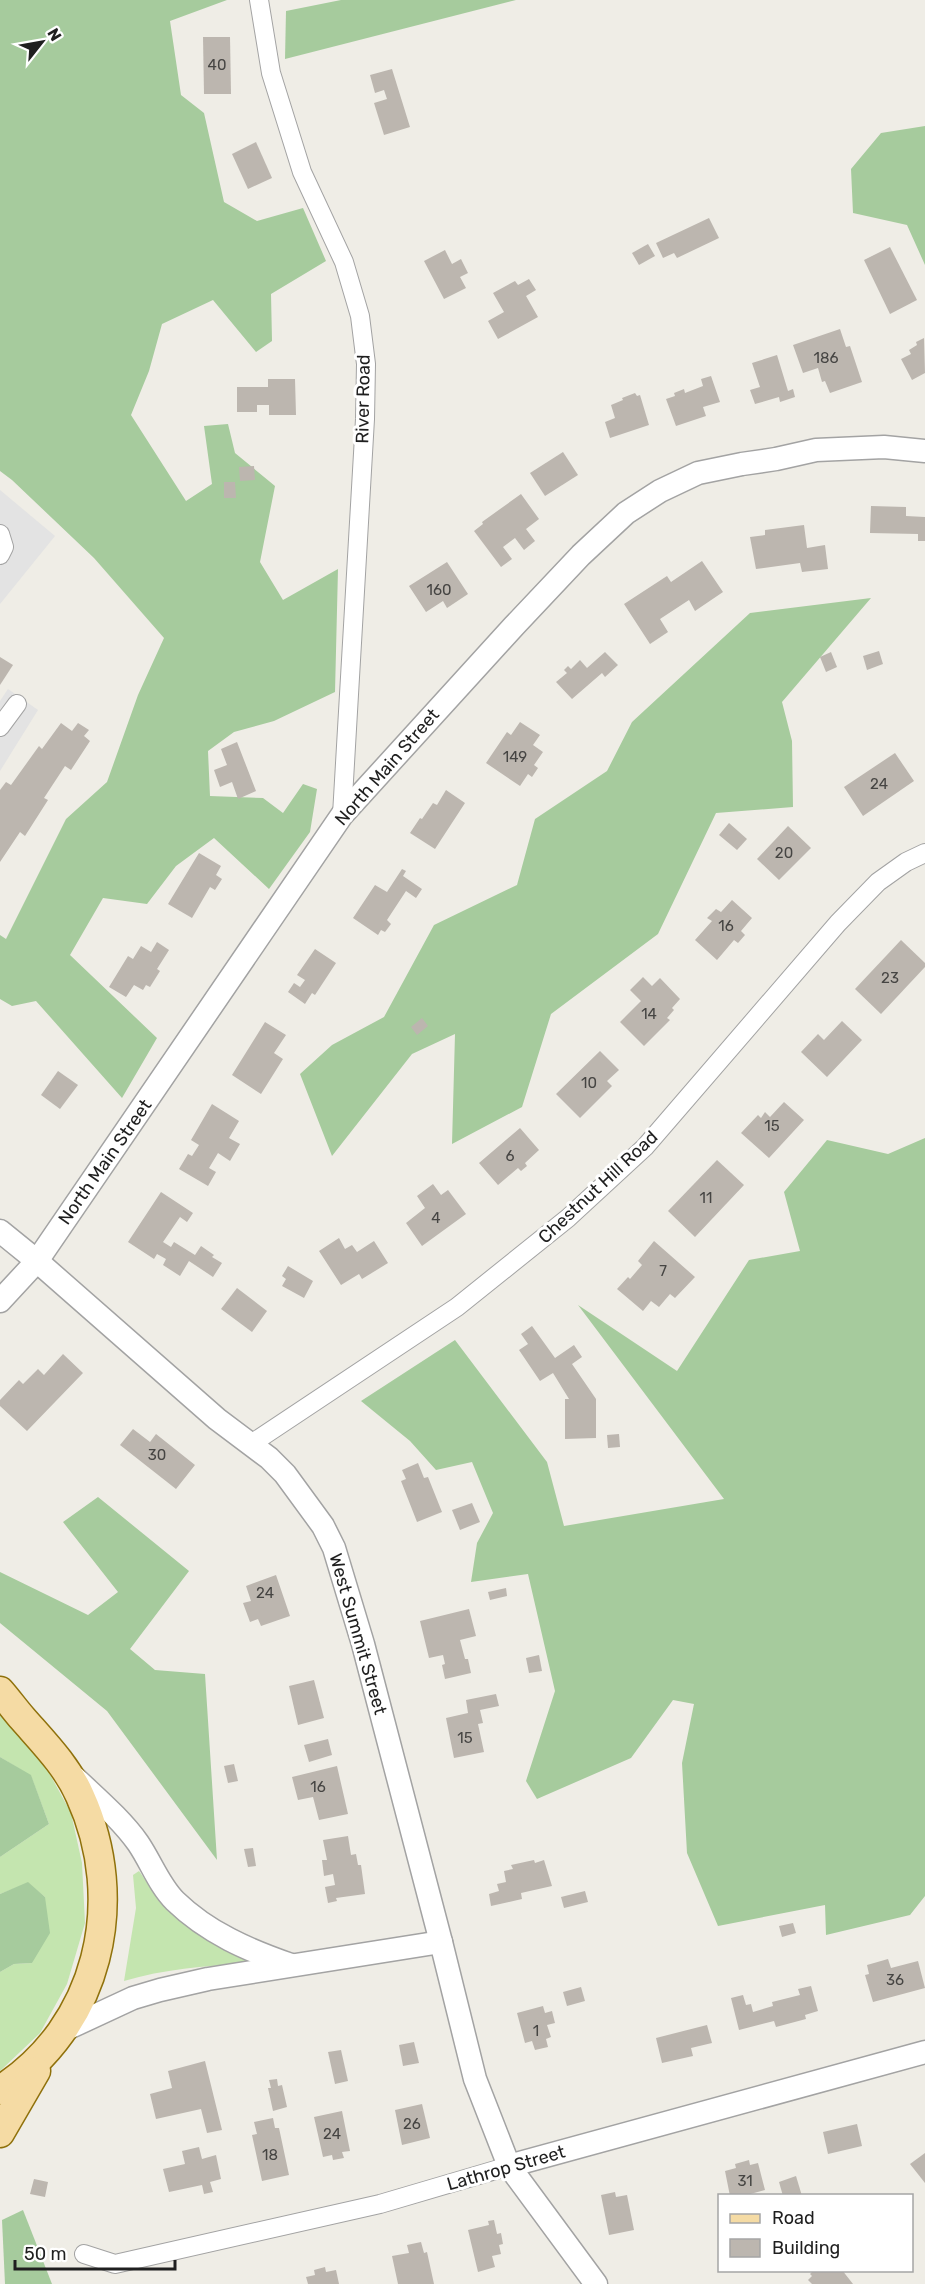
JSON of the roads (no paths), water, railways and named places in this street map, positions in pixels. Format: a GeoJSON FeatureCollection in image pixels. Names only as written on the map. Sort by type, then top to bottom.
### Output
{"type":"FeatureCollection","features":[{"type":"Feature","properties":{"kind":"main road"},"geometry":{"type":"LineString","coordinates":[[0,1691],[63,1766],[80,1795],[91,1826],[101,1875],[104,1918],[89,1981],[78,2004],[0,2133]]}},
{"type":"Feature","properties":{"kind":"main road"},"geometry":{"type":"LineString","coordinates":[[0,2090],[21,2075],[54,2041]]}},
{"type":"Feature","properties":{"kind":"street","name":"River Road"},"geometry":{"type":"LineString","coordinates":[[260,0],[271,73],[302,172],[344,262],[360,316],[366,364],[365,419],[342,815]]}},
{"type":"Feature","properties":{"kind":"street","name":"North Main Street"},"geometry":{"type":"LineString","coordinates":[[0,1301],[37,1261],[342,815],[428,718],[581,555],[626,513],[660,490],[698,473],[816,450],[884,447],[925,451]]}},
{"type":"Feature","properties":{"kind":"street"},"geometry":{"type":"LineString","coordinates":[[0,534],[4,546],[0,555]]}},
{"type":"Feature","properties":{"kind":"street"},"geometry":{"type":"LineString","coordinates":[[0,727],[17,704]]}},
{"type":"Feature","properties":{"kind":"street","name":"Chestnut Hill Road"},"geometry":{"type":"LineString","coordinates":[[250,1444],[457,1307],[568,1218],[645,1147],[838,923],[870,890],[906,862],[925,853]]}},
{"type":"Feature","properties":{"kind":"street","name":"West Summit Street"},"geometry":{"type":"LineString","coordinates":[[0,1231],[217,1419],[269,1458],[285,1474],[323,1526],[334,1548],[363,1644],[475,2079],[509,2166],[596,2284]]}},
{"type":"Feature","properties":{"kind":"street"},"geometry":{"type":"LineString","coordinates":[[63,1766],[114,1815],[137,1842],[173,1899],[190,1915],[231,1942],[292,1966]]}},
{"type":"Feature","properties":{"kind":"street"},"geometry":{"type":"LineString","coordinates":[[54,2041],[127,2001],[151,1992],[208,1979],[441,1942]]}},
{"type":"Feature","properties":{"kind":"street","name":"Lathrop Street"},"geometry":{"type":"LineString","coordinates":[[84,2254],[115,2264],[380,2204],[509,2166],[925,2052]]}}]}
